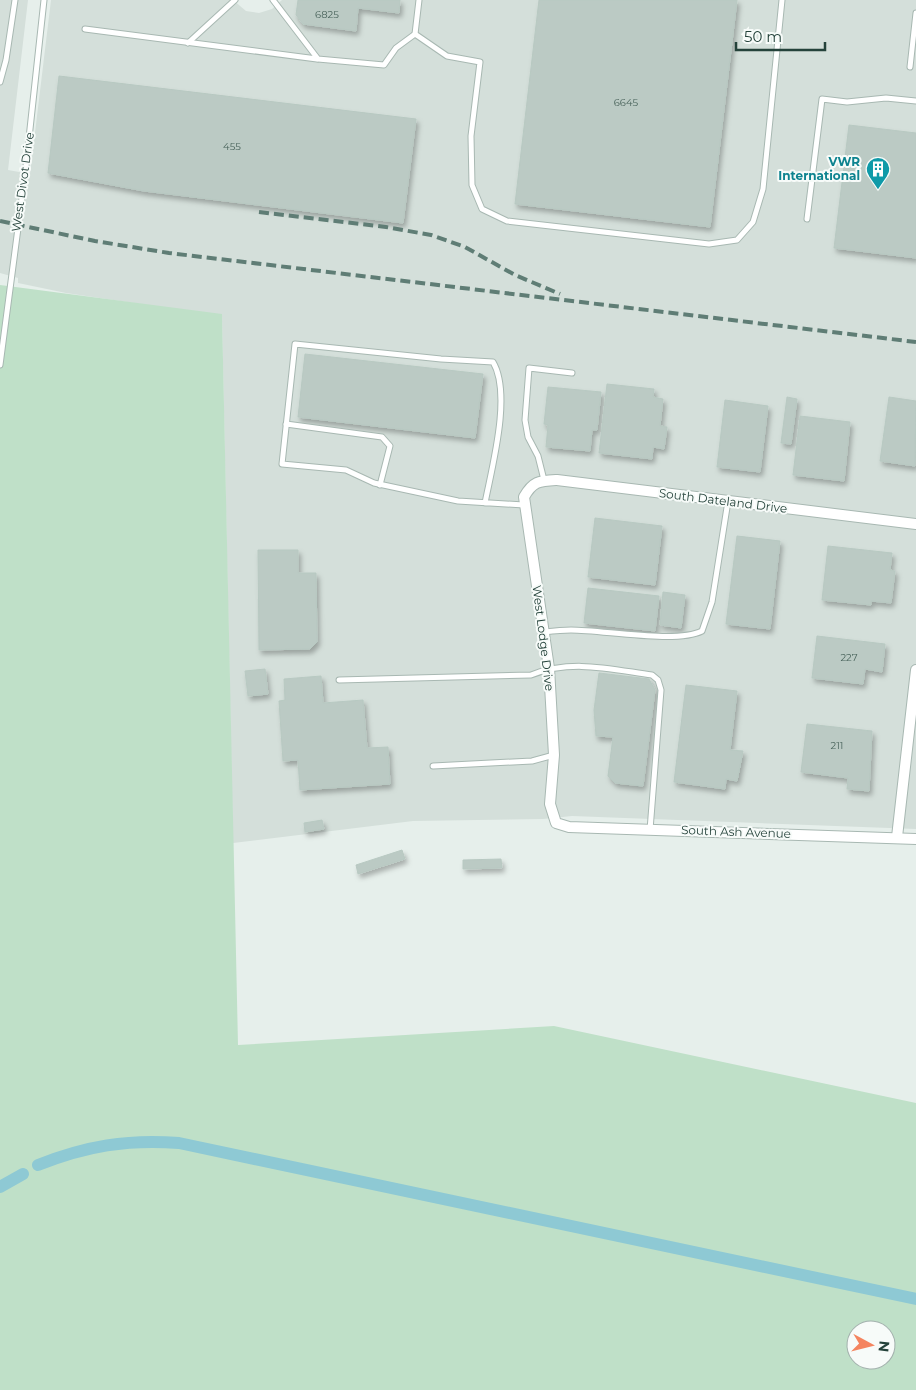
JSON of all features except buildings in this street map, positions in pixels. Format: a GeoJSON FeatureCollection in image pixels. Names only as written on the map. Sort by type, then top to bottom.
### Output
{"type":"FeatureCollection","features":[{"type":"Feature","properties":{"kind":"street","name":"South Dateland Drive"},"geometry":{"type":"LineString","coordinates":[[531,485],[544,480],[557,480],[916,524]]}},
{"type":"Feature","properties":{"kind":"street","name":"West Lodge Drive"},"geometry":{"type":"LineString","coordinates":[[531,485],[524,497],[524,505],[550,668],[554,755],[550,804],[556,823]]}},
{"type":"Feature","properties":{"kind":"street"},"geometry":{"type":"LineString","coordinates":[[897,837],[916,670]]}},
{"type":"Feature","properties":{"kind":"street","name":"South Ash Avenue"},"geometry":{"type":"LineString","coordinates":[[556,823],[569,827],[916,839]]}},
{"type":"Feature","properties":{"kind":"lane"},"geometry":{"type":"LineString","coordinates":[[0,82],[6,60],[15,0]]}},
{"type":"Feature","properties":{"kind":"lane","name":"West Divot Drive"},"geometry":{"type":"LineString","coordinates":[[0,365],[25,175],[44,0]]}},
{"type":"Feature","properties":{"kind":"lane"},"geometry":{"type":"LineString","coordinates":[[188,42],[235,0]]}},
{"type":"Feature","properties":{"kind":"lane"},"geometry":{"type":"LineString","coordinates":[[273,0],[318,59]]}},
{"type":"Feature","properties":{"kind":"lane"},"geometry":{"type":"LineString","coordinates":[[85,29],[318,59],[384,65],[396,48],[415,34],[419,0]]}},
{"type":"Feature","properties":{"kind":"lane"},"geometry":{"type":"LineString","coordinates":[[415,34],[447,56],[480,62],[471,136],[471,156],[472,185],[482,209],[507,222],[709,244],[737,240],[753,222],[763,189],[782,0]]}},
{"type":"Feature","properties":{"kind":"lane"},"geometry":{"type":"LineString","coordinates":[[910,67],[916,14]]}},
{"type":"Feature","properties":{"kind":"lane"},"geometry":{"type":"LineString","coordinates":[[807,219],[822,99],[847,102],[886,98],[916,101]]}},
{"type":"Feature","properties":{"kind":"lane"},"geometry":{"type":"LineString","coordinates":[[485,503],[500,418],[500,373],[493,362],[441,359],[295,344],[282,464],[346,470],[380,484],[449,500],[485,503],[524,505]]}},
{"type":"Feature","properties":{"kind":"lane"},"geometry":{"type":"LineString","coordinates":[[544,480],[538,456],[528,437],[525,420],[528,368],[572,373]]}},
{"type":"Feature","properties":{"kind":"lane"},"geometry":{"type":"LineString","coordinates":[[286,424],[382,437],[390,446],[380,484]]}},
{"type":"Feature","properties":{"kind":"lane"},"geometry":{"type":"LineString","coordinates":[[544,632],[571,630],[670,636],[695,634],[702,631],[712,602],[728,502]]}},
{"type":"Feature","properties":{"kind":"lane"},"geometry":{"type":"LineString","coordinates":[[339,680],[531,674],[550,668],[577,665],[652,675],[658,680],[661,690],[650,830]]}},
{"type":"Feature","properties":{"kind":"lane"},"geometry":{"type":"LineString","coordinates":[[433,766],[532,761],[554,755]]}},
{"type":"Feature","properties":{"kind":"shaded area"},"geometry":{"type":"Polygon","coordinates":[[[0,0],[28,0],[8,170],[30,174],[51,0],[233,0],[246,11],[259,13],[272,9],[282,0],[916,0],[916,829],[572,816],[543,819],[413,821],[233,843],[222,316],[66,293],[18,283],[18,278],[0,273],[0,0]]]}},
{"type":"Feature","properties":{"kind":"green space"},"geometry":{"type":"Polygon","coordinates":[[[0,285],[222,314],[238,1045],[554,1026],[916,1103],[916,1390],[0,1390],[0,285]]]}},
{"type":"Feature","properties":{"kind":"waterway"},"geometry":{"type":"LineString","coordinates":[[38,1165],[73,1153],[107,1145],[142,1142],[179,1143],[916,1299]]}},
{"type":"Feature","properties":{"kind":"waterway"},"geometry":{"type":"LineString","coordinates":[[0,1187],[23,1174]]}},
{"type":"Feature","properties":{"kind":"railway"},"geometry":{"type":"LineString","coordinates":[[259,212],[386,227],[431,235],[465,247],[515,275],[560,294]]}},
{"type":"Feature","properties":{"kind":"railway"},"geometry":{"type":"LineString","coordinates":[[0,221],[95,241],[169,253],[916,342]]}},
{"type":"Feature","properties":{"kind":"place","name":"VWR International"},"geometry":{"type":"Point","coordinates":[878,190]}}]}
